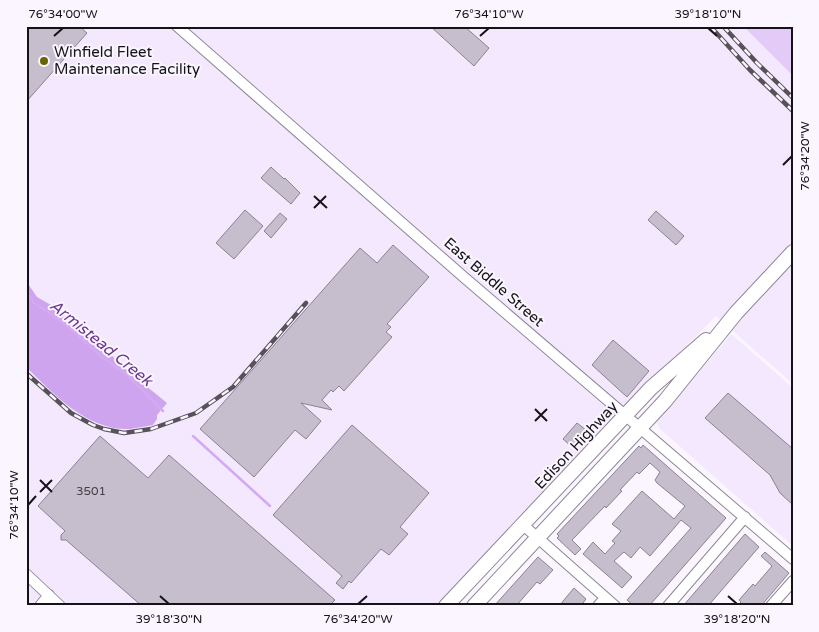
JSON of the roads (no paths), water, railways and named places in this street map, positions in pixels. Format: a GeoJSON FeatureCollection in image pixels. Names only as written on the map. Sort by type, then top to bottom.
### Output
{"type":"FeatureCollection","features":[{"type":"Feature","properties":{"kind":"main road","name":"Edison Highway"},"geometry":{"type":"LineString","coordinates":[[474,606],[641,428],[736,313],[793,252]]}},
{"type":"Feature","properties":{"kind":"main road","name":"Edison Highway"},"geometry":{"type":"LineString","coordinates":[[446,606],[651,388],[736,313]]}},
{"type":"Feature","properties":{"kind":"street","name":"East Biddle Street"},"geometry":{"type":"LineString","coordinates":[[177,26],[793,559]]}},
{"type":"Feature","properties":{"kind":"street"},"geometry":{"type":"LineString","coordinates":[[668,606],[745,517]]}},
{"type":"Feature","properties":{"kind":"street"},"geometry":{"type":"LineString","coordinates":[[522,524],[615,606]]}},
{"type":"Feature","properties":{"kind":"street"},"geometry":{"type":"LineString","coordinates":[[26,574],[60,606]]}},
{"type":"Feature","properties":{"kind":"street"},"geometry":{"type":"LineString","coordinates":[[771,606],[793,581]]}},
{"type":"Feature","properties":{"kind":"street"},"geometry":{"type":"LineString","coordinates":[[40,606],[49,595]]}},
{"type":"Feature","properties":{"kind":"street"},"geometry":{"type":"LineString","coordinates":[[598,606],[606,598]]}},
{"type":"Feature","properties":{"kind":"waterway","name":"Armistead Creek"},"geometry":{"type":"LineString","coordinates":[[26,292],[34,303],[64,323],[102,357],[126,374],[163,411]]}},
{"type":"Feature","properties":{"kind":"waterway","name":"Armistead Creek"},"geometry":{"type":"LineString","coordinates":[[193,436],[270,506]]}},
{"type":"Feature","properties":{"kind":"railway"},"geometry":{"type":"LineString","coordinates":[[710,26],[750,70],[793,111]]}},
{"type":"Feature","properties":{"kind":"railway"},"geometry":{"type":"LineString","coordinates":[[723,26],[793,98]]}},
{"type":"Feature","properties":{"kind":"railway"},"geometry":{"type":"LineString","coordinates":[[26,373],[71,413],[93,425],[124,433],[151,429],[196,413],[233,387],[306,303]]}},
{"type":"Feature","properties":{"kind":"place","name":"Winfield Fleet Maintenance Facility"},"geometry":{"type":"Point","coordinates":[44,61]}}]}
